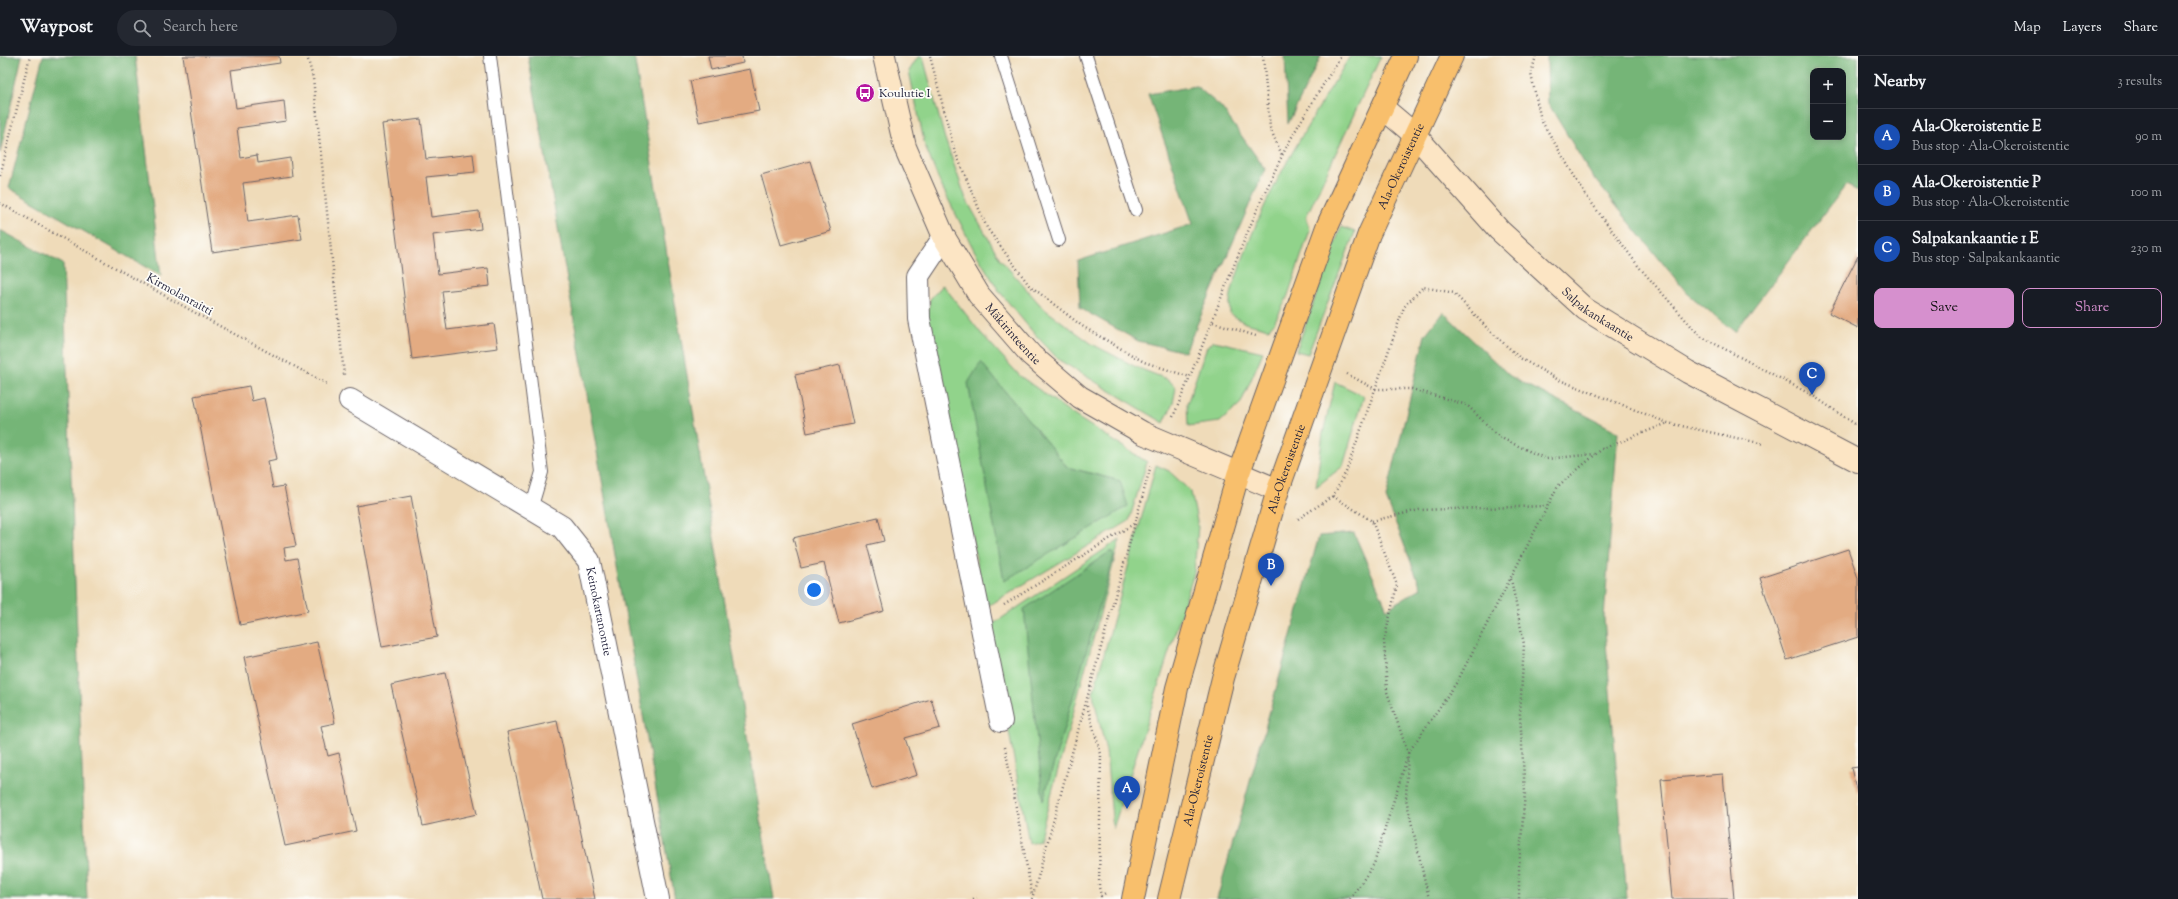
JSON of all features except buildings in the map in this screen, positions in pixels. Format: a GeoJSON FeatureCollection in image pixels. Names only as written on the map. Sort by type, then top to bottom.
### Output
{"type":"FeatureCollection","features":[{"type":"Feature","properties":{"kind":"main road"},"geometry":{"type":"LineString","coordinates":[[1133,899],[1177,688],[1238,475],[1327,227],[1406,56]]}},
{"type":"Feature","properties":{"kind":"main road","name":"Ala-Okeroistentie"},"geometry":{"type":"LineString","coordinates":[[1169,899],[1223,678],[1278,490],[1369,234],[1452,56]]}},
{"type":"Feature","properties":{"kind":"street","name":"Mäkirinteentie"},"geometry":{"type":"LineString","coordinates":[[884,56],[905,147],[944,237],[984,301],[1031,355],[1080,396],[1143,433],[1238,475],[1278,490]]}},
{"type":"Feature","properties":{"kind":"street","name":"Salpakankaantie"},"geometry":{"type":"LineString","coordinates":[[1383,108],[1415,135],[1499,230],[1585,309],[1688,372],[1858,461]]}},
{"type":"Feature","properties":{"kind":"street"},"geometry":{"type":"LineString","coordinates":[[944,237],[918,276],[919,319],[1001,720]]}},
{"type":"Feature","properties":{"kind":"street","name":"Keinokartanontie"},"geometry":{"type":"LineString","coordinates":[[348,397],[562,527],[589,561],[658,899]]}},
{"type":"Feature","properties":{"kind":"lane"},"geometry":{"type":"LineString","coordinates":[[490,56],[542,472],[531,509]]}},
{"type":"Feature","properties":{"kind":"lane"},"geometry":{"type":"LineString","coordinates":[[1001,56],[1059,240]]}},
{"type":"Feature","properties":{"kind":"lane"},"geometry":{"type":"LineString","coordinates":[[1086,56],[1136,210]]}},
{"type":"Feature","properties":{"kind":"path"},"geometry":{"type":"LineString","coordinates":[[0,176],[30,56]]}},
{"type":"Feature","properties":{"kind":"path"},"geometry":{"type":"LineString","coordinates":[[307,56],[313,78],[348,397]]}},
{"type":"Feature","properties":{"kind":"path"},"geometry":{"type":"LineString","coordinates":[[930,56],[954,149],[986,228],[1029,285],[1082,326],[1137,358],[1190,377]]}},
{"type":"Feature","properties":{"kind":"path"},"geometry":{"type":"LineString","coordinates":[[1263,56],[1270,128],[1282,156]]}},
{"type":"Feature","properties":{"kind":"path"},"geometry":{"type":"LineString","coordinates":[[1171,421],[1213,322],[1244,238],[1282,156],[1341,56]]}},
{"type":"Feature","properties":{"kind":"path"},"geometry":{"type":"LineString","coordinates":[[1536,56],[1531,74],[1541,120],[1585,194],[1639,267],[1700,336],[1812,395],[1858,426]]}},
{"type":"Feature","properties":{"kind":"path","name":"Kirmolanraitti"},"geometry":{"type":"LineString","coordinates":[[0,203],[348,397]]}},
{"type":"Feature","properties":{"kind":"path"},"geometry":{"type":"LineString","coordinates":[[1429,899],[1406,799],[1408,753],[1386,692],[1384,641],[1397,585],[1372,521],[1333,496],[1346,472],[1404,307],[1423,287],[1454,293],[1487,328],[1520,358],[1557,379],[1668,423],[1765,444],[1772,447]]}},
{"type":"Feature","properties":{"kind":"path"},"geometry":{"type":"LineString","coordinates":[[1213,322],[1256,336]]}},
{"type":"Feature","properties":{"kind":"path"},"geometry":{"type":"LineString","coordinates":[[1345,373],[1375,389],[1412,389],[1467,404],[1499,437],[1546,459],[1596,454]]}},
{"type":"Feature","properties":{"kind":"path"},"geometry":{"type":"LineString","coordinates":[[1350,899],[1374,864],[1408,753],[1457,682],[1558,486],[1602,449],[1668,423]]}},
{"type":"Feature","properties":{"kind":"path"},"geometry":{"type":"LineString","coordinates":[[1032,898],[1087,705],[1153,461]]}},
{"type":"Feature","properties":{"kind":"path"},"geometry":{"type":"LineString","coordinates":[[1372,521],[1418,510],[1548,506]]}},
{"type":"Feature","properties":{"kind":"path"},"geometry":{"type":"LineString","coordinates":[[980,620],[1136,523]]}},
{"type":"Feature","properties":{"kind":"path"},"geometry":{"type":"LineString","coordinates":[[1511,578],[1524,644],[1520,714],[1525,793],[1519,867],[1519,899]]}},
{"type":"Feature","properties":{"kind":"path"},"geometry":{"type":"LineString","coordinates":[[1087,705],[1101,754],[1099,887],[1101,896],[1108,892],[1110,884]]}},
{"type":"Feature","properties":{"kind":"path"},"geometry":{"type":"LineString","coordinates":[[1001,720],[1032,898]]}},
{"type":"Feature","properties":{"kind":"path"},"geometry":{"type":"LineString","coordinates":[[972,899],[977,898]]}},
{"type":"Feature","properties":{"kind":"green space"},"geometry":{"type":"Polygon","coordinates":[[[0,56],[22,56],[0,153],[0,56]]]}},
{"type":"Feature","properties":{"kind":"green space"},"geometry":{"type":"Polygon","coordinates":[[[43,56],[135,56],[161,276],[9,188],[43,56]]]}},
{"type":"Feature","properties":{"kind":"green space"},"geometry":{"type":"Polygon","coordinates":[[[528,56],[634,56],[774,899],[675,899],[528,56]]]}},
{"type":"Feature","properties":{"kind":"green space"},"geometry":{"type":"Polygon","coordinates":[[[1285,56],[1321,56],[1288,124],[1285,56]]]}},
{"type":"Feature","properties":{"kind":"green space"},"geometry":{"type":"Polygon","coordinates":[[[1350,56],[1381,56],[1306,217],[1310,230],[1287,298],[1274,323],[1269,329],[1245,323],[1230,314],[1230,301],[1234,283],[1251,236],[1290,157],[1350,56]]]}},
{"type":"Feature","properties":{"kind":"green space"},"geometry":{"type":"Polygon","coordinates":[[[1547,56],[1858,56],[1858,191],[1846,185],[1735,332],[1687,293],[1592,176],[1548,103],[1547,56]]]}},
{"type":"Feature","properties":{"kind":"green space"},"geometry":{"type":"Polygon","coordinates":[[[918,57],[923,57],[945,139],[966,199],[1000,259],[1043,308],[1092,344],[1136,367],[1169,380],[1176,388],[1173,403],[1164,423],[1059,360],[1031,330],[999,291],[974,250],[940,183],[925,146],[909,71],[918,57]]]}},
{"type":"Feature","properties":{"kind":"green space"},"geometry":{"type":"Polygon","coordinates":[[[1196,86],[1221,107],[1265,169],[1185,352],[1138,341],[1080,308],[1078,261],[1193,224],[1148,94],[1196,86]]]}},
{"type":"Feature","properties":{"kind":"green space"},"geometry":{"type":"Polygon","coordinates":[[[1341,227],[1355,232],[1308,354],[1296,351],[1341,227]]]}},
{"type":"Feature","properties":{"kind":"green space"},"geometry":{"type":"Polygon","coordinates":[[[0,230],[63,264],[87,899],[0,899],[0,230]]]}},
{"type":"Feature","properties":{"kind":"green space"},"geometry":{"type":"Polygon","coordinates":[[[943,285],[980,332],[1020,376],[1075,416],[1147,462],[1129,521],[986,607],[927,319],[930,299],[943,285]],[[981,363],[1004,581],[1120,481],[1067,467],[981,363]]]}},
{"type":"Feature","properties":{"kind":"green space"},"geometry":{"type":"Polygon","coordinates":[[[1443,312],[1510,376],[1618,432],[1604,618],[1627,899],[1217,899],[1319,536],[1354,533],[1387,609],[1421,588],[1386,498],[1425,335],[1443,312]]]}},
{"type":"Feature","properties":{"kind":"green space"},"geometry":{"type":"Polygon","coordinates":[[[1214,341],[1263,352],[1241,403],[1220,422],[1188,426],[1187,404],[1207,346],[1214,341]]]}},
{"type":"Feature","properties":{"kind":"green space"},"geometry":{"type":"Polygon","coordinates":[[[981,362],[1067,467],[1120,481],[1128,506],[1004,581],[968,383],[981,362]]]}},
{"type":"Feature","properties":{"kind":"green space"},"geometry":{"type":"Polygon","coordinates":[[[1335,382],[1364,396],[1343,466],[1316,487],[1323,433],[1335,382]]]}},
{"type":"Feature","properties":{"kind":"green space"},"geometry":{"type":"Polygon","coordinates":[[[1156,465],[1169,471],[1191,492],[1198,526],[1194,573],[1113,829],[1106,751],[1093,694],[1156,465]]]}},
{"type":"Feature","properties":{"kind":"green space"},"geometry":{"type":"Polygon","coordinates":[[[1120,539],[1039,840],[1029,843],[990,626],[1120,539]]]}},
{"type":"Feature","properties":{"kind":"green space"},"geometry":{"type":"Polygon","coordinates":[[[1111,551],[1114,556],[1043,801],[1024,609],[1111,551]]]}},
{"type":"Feature","properties":{"kind":"place","name":"Koulutie I"},"geometry":{"type":"Point","coordinates":[865,93]}},
{"type":"Feature","properties":{"kind":"place","name":"Salpakankaantie 1 E"},"geometry":{"type":"Point","coordinates":[1812,395]}},
{"type":"Feature","properties":{"kind":"place","name":"Ala-Okeroistentie P"},"geometry":{"type":"Point","coordinates":[1271,586]}},
{"type":"Feature","properties":{"kind":"place","name":"Ala-Okeroistentie E"},"geometry":{"type":"Point","coordinates":[1127,809]}}]}
